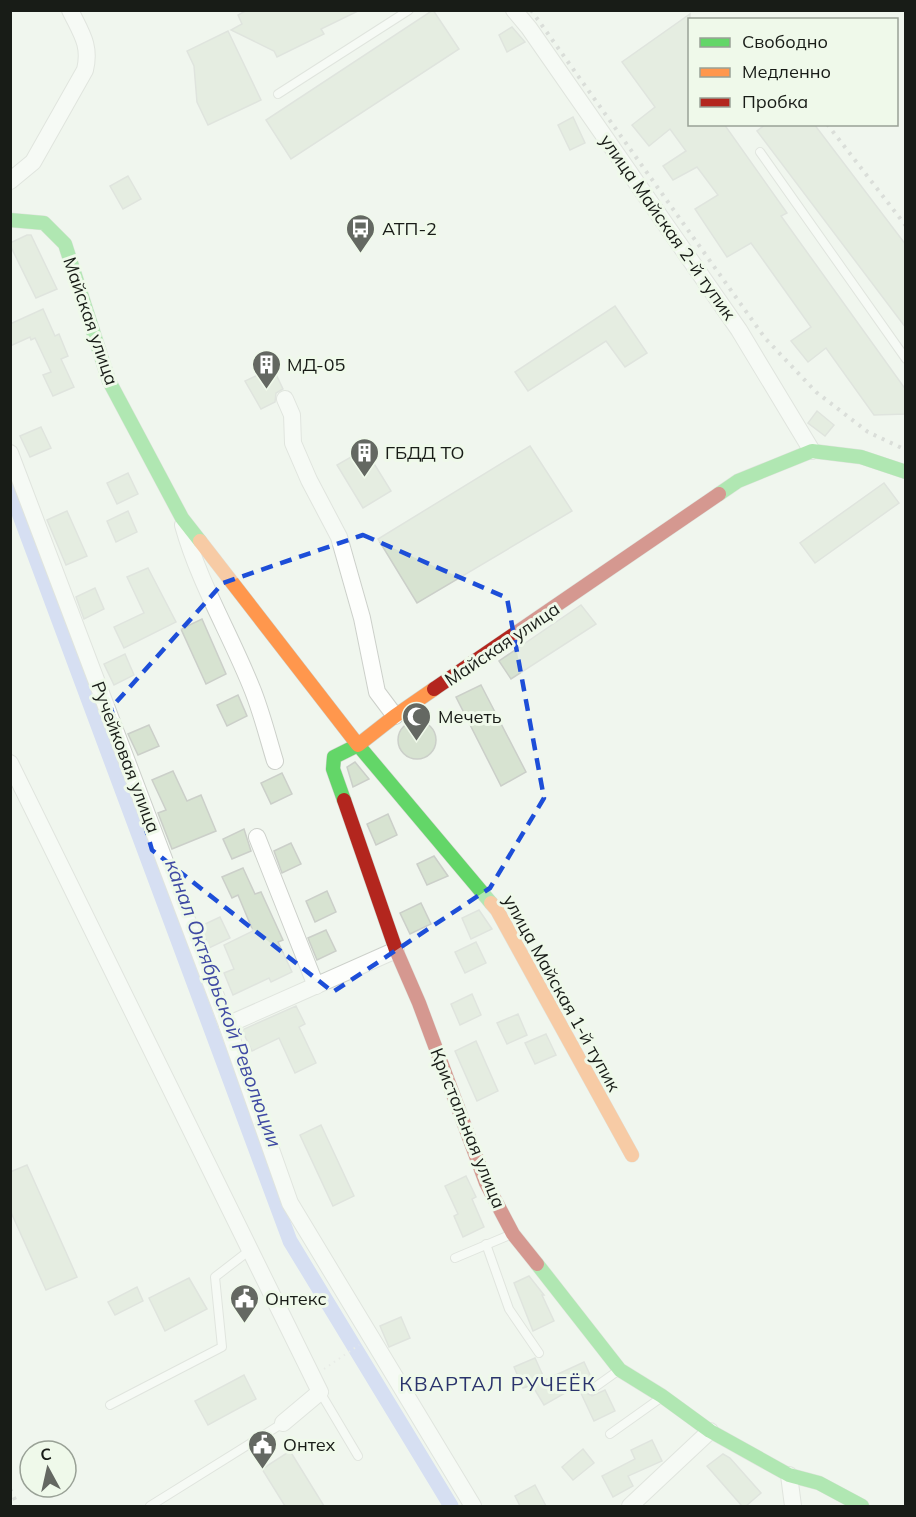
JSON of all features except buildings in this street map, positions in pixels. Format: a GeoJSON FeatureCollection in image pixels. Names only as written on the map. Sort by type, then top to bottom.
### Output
{"type":"FeatureCollection","features":[{"type":"Feature","properties":{"kind":"street"},"geometry":{"type":"LineString","coordinates":[[10,182],[33,162],[85,70],[88,56],[85,42],[70,10]]}},
{"type":"Feature","properties":{"kind":"street","name":"улица Майская 2-й тупик"},"geometry":{"type":"LineString","coordinates":[[514,10],[529,28],[739,330],[812,451]]}},
{"type":"Feature","properties":{"kind":"street","name":"Майская улица"},"geometry":{"type":"LineString","coordinates":[[10,220],[44,223],[65,244],[109,381],[182,518],[358,745],[395,716],[738,481],[812,451],[861,457],[906,472]]}},
{"type":"Feature","properties":{"kind":"street"},"geometry":{"type":"LineString","coordinates":[[285,399],[292,415],[293,443],[309,480],[339,537],[362,618],[377,692],[395,716]]}},
{"type":"Feature","properties":{"kind":"street","name":"Ручейковая улица"},"geometry":{"type":"LineString","coordinates":[[10,453],[227,1025],[290,1203],[473,1506]]}},
{"type":"Feature","properties":{"kind":"street","name":"Майская улица"},"geometry":{"type":"LineString","coordinates":[[182,518],[194,559],[253,691],[275,761]]}},
{"type":"Feature","properties":{"kind":"street","name":"Кристальная улица"},"geometry":{"type":"LineString","coordinates":[[358,745],[334,757],[333,769],[396,950],[420,1003],[486,1183],[513,1234],[620,1370],[662,1396],[710,1431],[789,1475],[819,1483],[862,1506]]}},
{"type":"Feature","properties":{"kind":"street","name":"улица Майская 1-й тупик"},"geometry":{"type":"LineString","coordinates":[[358,745],[498,909],[632,1155]]}},
{"type":"Feature","properties":{"kind":"street"},"geometry":{"type":"LineString","coordinates":[[10,763],[316,1384],[283,1423]]}},
{"type":"Feature","properties":{"kind":"street"},"geometry":{"type":"LineString","coordinates":[[257,837],[316,986]]}},
{"type":"Feature","properties":{"kind":"street"},"geometry":{"type":"LineString","coordinates":[[227,1025],[396,950]]}},
{"type":"Feature","properties":{"kind":"street"},"geometry":{"type":"LineString","coordinates":[[630,1506],[710,1431]]}},
{"type":"Feature","properties":{"kind":"street"},"geometry":{"type":"LineString","coordinates":[[789,1475],[793,1506]]}},
{"type":"Feature","properties":{"kind":"lane"},"geometry":{"type":"LineString","coordinates":[[278,94],[409,10]]}},
{"type":"Feature","properties":{"kind":"lane"},"geometry":{"type":"LineString","coordinates":[[760,152],[906,359]]}},
{"type":"Feature","properties":{"kind":"lane"},"geometry":{"type":"LineString","coordinates":[[455,1258],[513,1234]]}},
{"type":"Feature","properties":{"kind":"lane"},"geometry":{"type":"LineString","coordinates":[[486,1244],[509,1309],[539,1353]]}},
{"type":"Feature","properties":{"kind":"lane"},"geometry":{"type":"LineString","coordinates":[[110,1405],[222,1347],[215,1277],[250,1250]]}},
{"type":"Feature","properties":{"kind":"lane"},"geometry":{"type":"LineString","coordinates":[[591,1390],[620,1370]]}},
{"type":"Feature","properties":{"kind":"lane"},"geometry":{"type":"LineString","coordinates":[[316,1384],[357,1456]]}},
{"type":"Feature","properties":{"kind":"lane"},"geometry":{"type":"LineString","coordinates":[[610,1434],[662,1396]]}},
{"type":"Feature","properties":{"kind":"lane"},"geometry":{"type":"LineString","coordinates":[[150,1506],[283,1423]]}},
{"type":"Feature","properties":{"kind":"path"},"geometry":{"type":"LineString","coordinates":[[316,1384],[345,1355],[359,1345]]}},
{"type":"Feature","properties":{"kind":"highlighted area"},"geometry":{"type":"Polygon","coordinates":[[[363,535],[507,598],[544,798],[490,888],[333,992],[152,850],[111,708],[223,583],[363,535]]]}},
{"type":"Feature","properties":{"kind":"waterway","name":"канал Октябрьской Революции"},"geometry":{"type":"LineString","coordinates":[[10,489],[290,1241],[451,1506]]}},
{"type":"Feature","properties":{"kind":"railway"},"geometry":{"type":"LineString","coordinates":[[531,10],[765,338],[816,392],[868,432],[906,450]]}},
{"type":"Feature","properties":{"kind":"railway"},"geometry":{"type":"LineString","coordinates":[[829,126],[906,226]]}},
{"type":"Feature","properties":{"kind":"railway"},"geometry":{"type":"LineString","coordinates":[[10,1489],[18,1506]]}},
{"type":"Feature","properties":{"kind":"traffic: fast"},"geometry":{"type":"LineString","coordinates":[[10,220],[44,223],[65,244],[109,381],[182,518],[200,541]]}},
{"type":"Feature","properties":{"kind":"traffic: fast"},"geometry":{"type":"LineString","coordinates":[[719,494],[738,481],[812,451],[861,457],[906,472]]}},
{"type":"Feature","properties":{"kind":"traffic: fast"},"geometry":{"type":"LineString","coordinates":[[344,800],[333,769],[334,757],[358,745],[491,903]]}},
{"type":"Feature","properties":{"kind":"traffic: fast"},"geometry":{"type":"LineString","coordinates":[[537,1264],[620,1370],[662,1396],[710,1431],[789,1475],[819,1483],[862,1506]]}},
{"type":"Feature","properties":{"kind":"traffic: slow"},"geometry":{"type":"LineString","coordinates":[[200,541],[358,745],[434,689]]}},
{"type":"Feature","properties":{"kind":"traffic: slow"},"geometry":{"type":"LineString","coordinates":[[491,903],[497,910],[632,1155]]}},
{"type":"Feature","properties":{"kind":"traffic: jam"},"geometry":{"type":"LineString","coordinates":[[434,689],[719,494]]}},
{"type":"Feature","properties":{"kind":"traffic: jam"},"geometry":{"type":"LineString","coordinates":[[344,800],[396,950],[419,1003],[486,1183],[513,1234],[537,1264]]}},
{"type":"Feature","properties":{"kind":"place","name":"АТП-2"},"geometry":{"type":"Point","coordinates":[361,254]}},
{"type":"Feature","properties":{"kind":"place","name":"МД-05"},"geometry":{"type":"Point","coordinates":[266,390]}},
{"type":"Feature","properties":{"kind":"place","name":"ГБДД ТО"},"geometry":{"type":"Point","coordinates":[364,478]}},
{"type":"Feature","properties":{"kind":"place","name":"Мечеть"},"geometry":{"type":"Point","coordinates":[417,742]}},
{"type":"Feature","properties":{"kind":"place","name":"Онтекс"},"geometry":{"type":"Point","coordinates":[244,1324]}},
{"type":"Feature","properties":{"kind":"place","name":"Онтех"},"geometry":{"type":"Point","coordinates":[262,1470]}},
{"type":"Feature","properties":{"kind":"district","name":"КВАРТАЛ РУЧЕЁК"},"geometry":{"type":"Point","coordinates":[498,1383]}}]}
